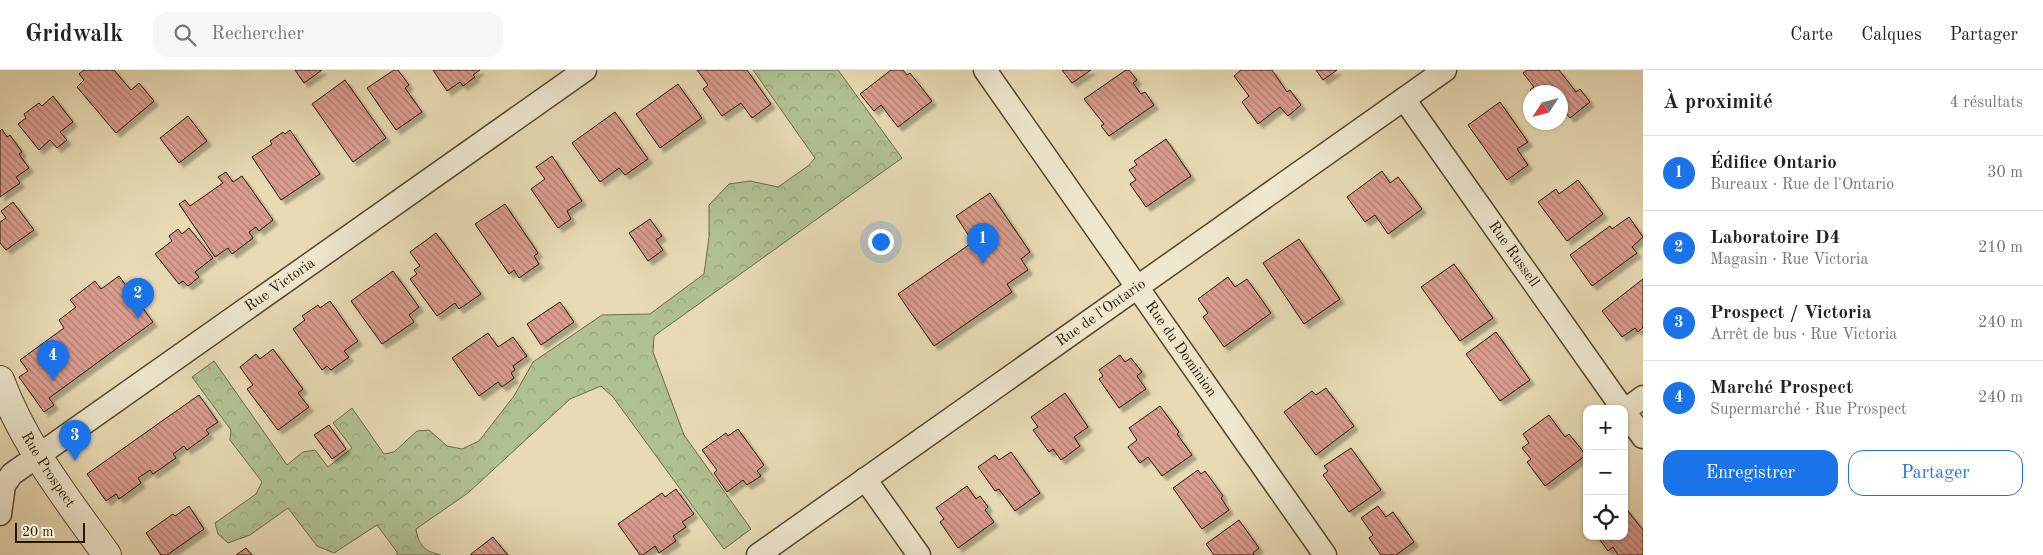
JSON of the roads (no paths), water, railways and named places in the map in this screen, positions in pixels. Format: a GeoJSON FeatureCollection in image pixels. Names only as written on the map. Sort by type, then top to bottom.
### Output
{"type":"FeatureCollection","features":[{"type":"Feature","properties":{"kind":"street","name":"Rue Victoria"},"geometry":{"type":"LineString","coordinates":[[0,514],[4,485],[12,474],[585,70]]}},
{"type":"Feature","properties":{"kind":"street","name":"Rue du Dominion"},"geometry":{"type":"LineString","coordinates":[[985,70],[1325,555]]}},
{"type":"Feature","properties":{"kind":"street","name":"Rue de l'Ontario"},"geometry":{"type":"LineString","coordinates":[[758,555],[1445,70]]}},
{"type":"Feature","properties":{"kind":"street","name":"Rue Russell"},"geometry":{"type":"LineString","coordinates":[[1404,99],[1620,405]]}},
{"type":"Feature","properties":{"kind":"street","name":"Rue Prospect"},"geometry":{"type":"LineString","coordinates":[[0,380],[17,420],[36,456],[107,555]]}},
{"type":"Feature","properties":{"kind":"street"},"geometry":{"type":"LineString","coordinates":[[1628,407],[1643,397]]}},
{"type":"Feature","properties":{"kind":"street","name":"Rue Russell"},"geometry":{"type":"LineString","coordinates":[[1628,416],[1643,438]]}},
{"type":"Feature","properties":{"kind":"street"},"geometry":{"type":"LineString","coordinates":[[865,480],[919,555]]}},
{"type":"Feature","properties":{"kind":"place","name":"Édifice Ontario"},"geometry":{"type":"Point","coordinates":[983,264]}},
{"type":"Feature","properties":{"kind":"place","name":"Laboratoire D4"},"geometry":{"type":"Point","coordinates":[138,319]}},
{"type":"Feature","properties":{"kind":"place","name":"Marché Prospect"},"geometry":{"type":"Point","coordinates":[53,381]}},
{"type":"Feature","properties":{"kind":"place","name":"Prospect / Victoria"},"geometry":{"type":"Point","coordinates":[75,461]}}]}
